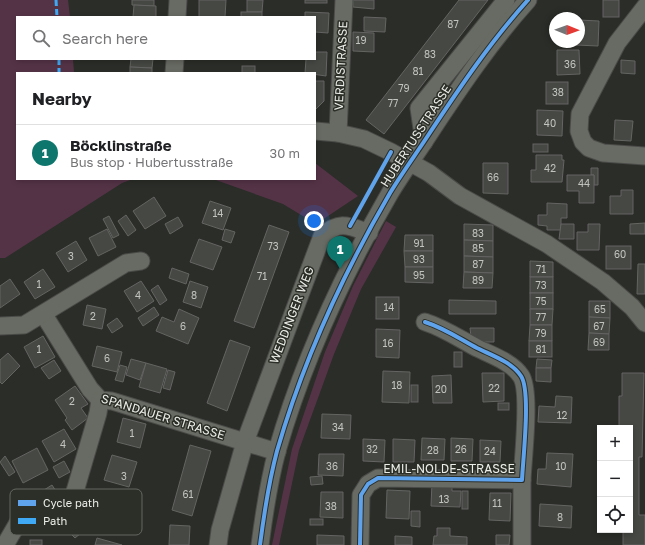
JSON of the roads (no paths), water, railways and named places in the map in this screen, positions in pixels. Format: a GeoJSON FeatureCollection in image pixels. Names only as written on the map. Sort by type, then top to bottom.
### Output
{"type":"FeatureCollection","features":[{"type":"Feature","properties":{"kind":"street"},"geometry":{"type":"LineString","coordinates":[[177,16],[178,0]]}},
{"type":"Feature","properties":{"kind":"street","name":"VERDISTRASSE"},"geometry":{"type":"LineString","coordinates":[[338,133],[344,0]]}},
{"type":"Feature","properties":{"kind":"street"},"geometry":{"type":"LineString","coordinates":[[424,142],[419,108],[506,0]]}},
{"type":"Feature","properties":{"kind":"street","name":"HUBERTUSSTRASSE"},"geometry":{"type":"LineString","coordinates":[[260,545],[277,452],[308,360],[341,285],[390,194],[409,163],[462,84],[503,28],[528,0]]}},
{"type":"Feature","properties":{"kind":"street"},"geometry":{"type":"LineString","coordinates":[[645,7],[618,43],[580,114],[579,131],[583,142],[589,148],[603,153],[645,156]]}},
{"type":"Feature","properties":{"kind":"street"},"geometry":{"type":"LineString","coordinates":[[174,72],[175,60]]}},
{"type":"Feature","properties":{"kind":"street"},"geometry":{"type":"LineString","coordinates":[[316,131],[338,133],[370,141],[429,173],[460,196],[546,244],[603,282],[632,307],[645,323]]}},
{"type":"Feature","properties":{"kind":"street","name":"WEDDINGER WEG"},"geometry":{"type":"LineString","coordinates":[[218,545],[220,530],[245,442],[322,236],[331,228],[341,225],[369,233]]}},
{"type":"Feature","properties":{"kind":"street"},"geometry":{"type":"LineString","coordinates":[[0,326],[24,325],[44,315],[126,263],[141,261]]}},
{"type":"Feature","properties":{"kind":"street","name":"SPANDAUER STRASSE"},"geometry":{"type":"LineString","coordinates":[[44,315],[90,389],[100,400],[112,401],[277,452]]}},
{"type":"Feature","properties":{"kind":"street","name":"EMIL-NOLDE-STRASSE"},"geometry":{"type":"LineString","coordinates":[[425,322],[438,326],[500,359],[513,367],[522,376],[526,405],[522,480],[522,545]]}},
{"type":"Feature","properties":{"kind":"street"},"geometry":{"type":"LineString","coordinates":[[76,489],[98,413],[100,400]]}},
{"type":"Feature","properties":{"kind":"street","name":"EMIL-NOLDE-STRASSE"},"geometry":{"type":"LineString","coordinates":[[360,545],[361,495],[368,484],[378,478],[522,480]]}},
{"type":"Feature","properties":{"kind":"street"},"geometry":{"type":"LineString","coordinates":[[5,545],[11,535]]}},
{"type":"Feature","properties":{"kind":"place","name":"Böcklinstraße"},"geometry":{"type":"Point","coordinates":[340,269]}}]}
